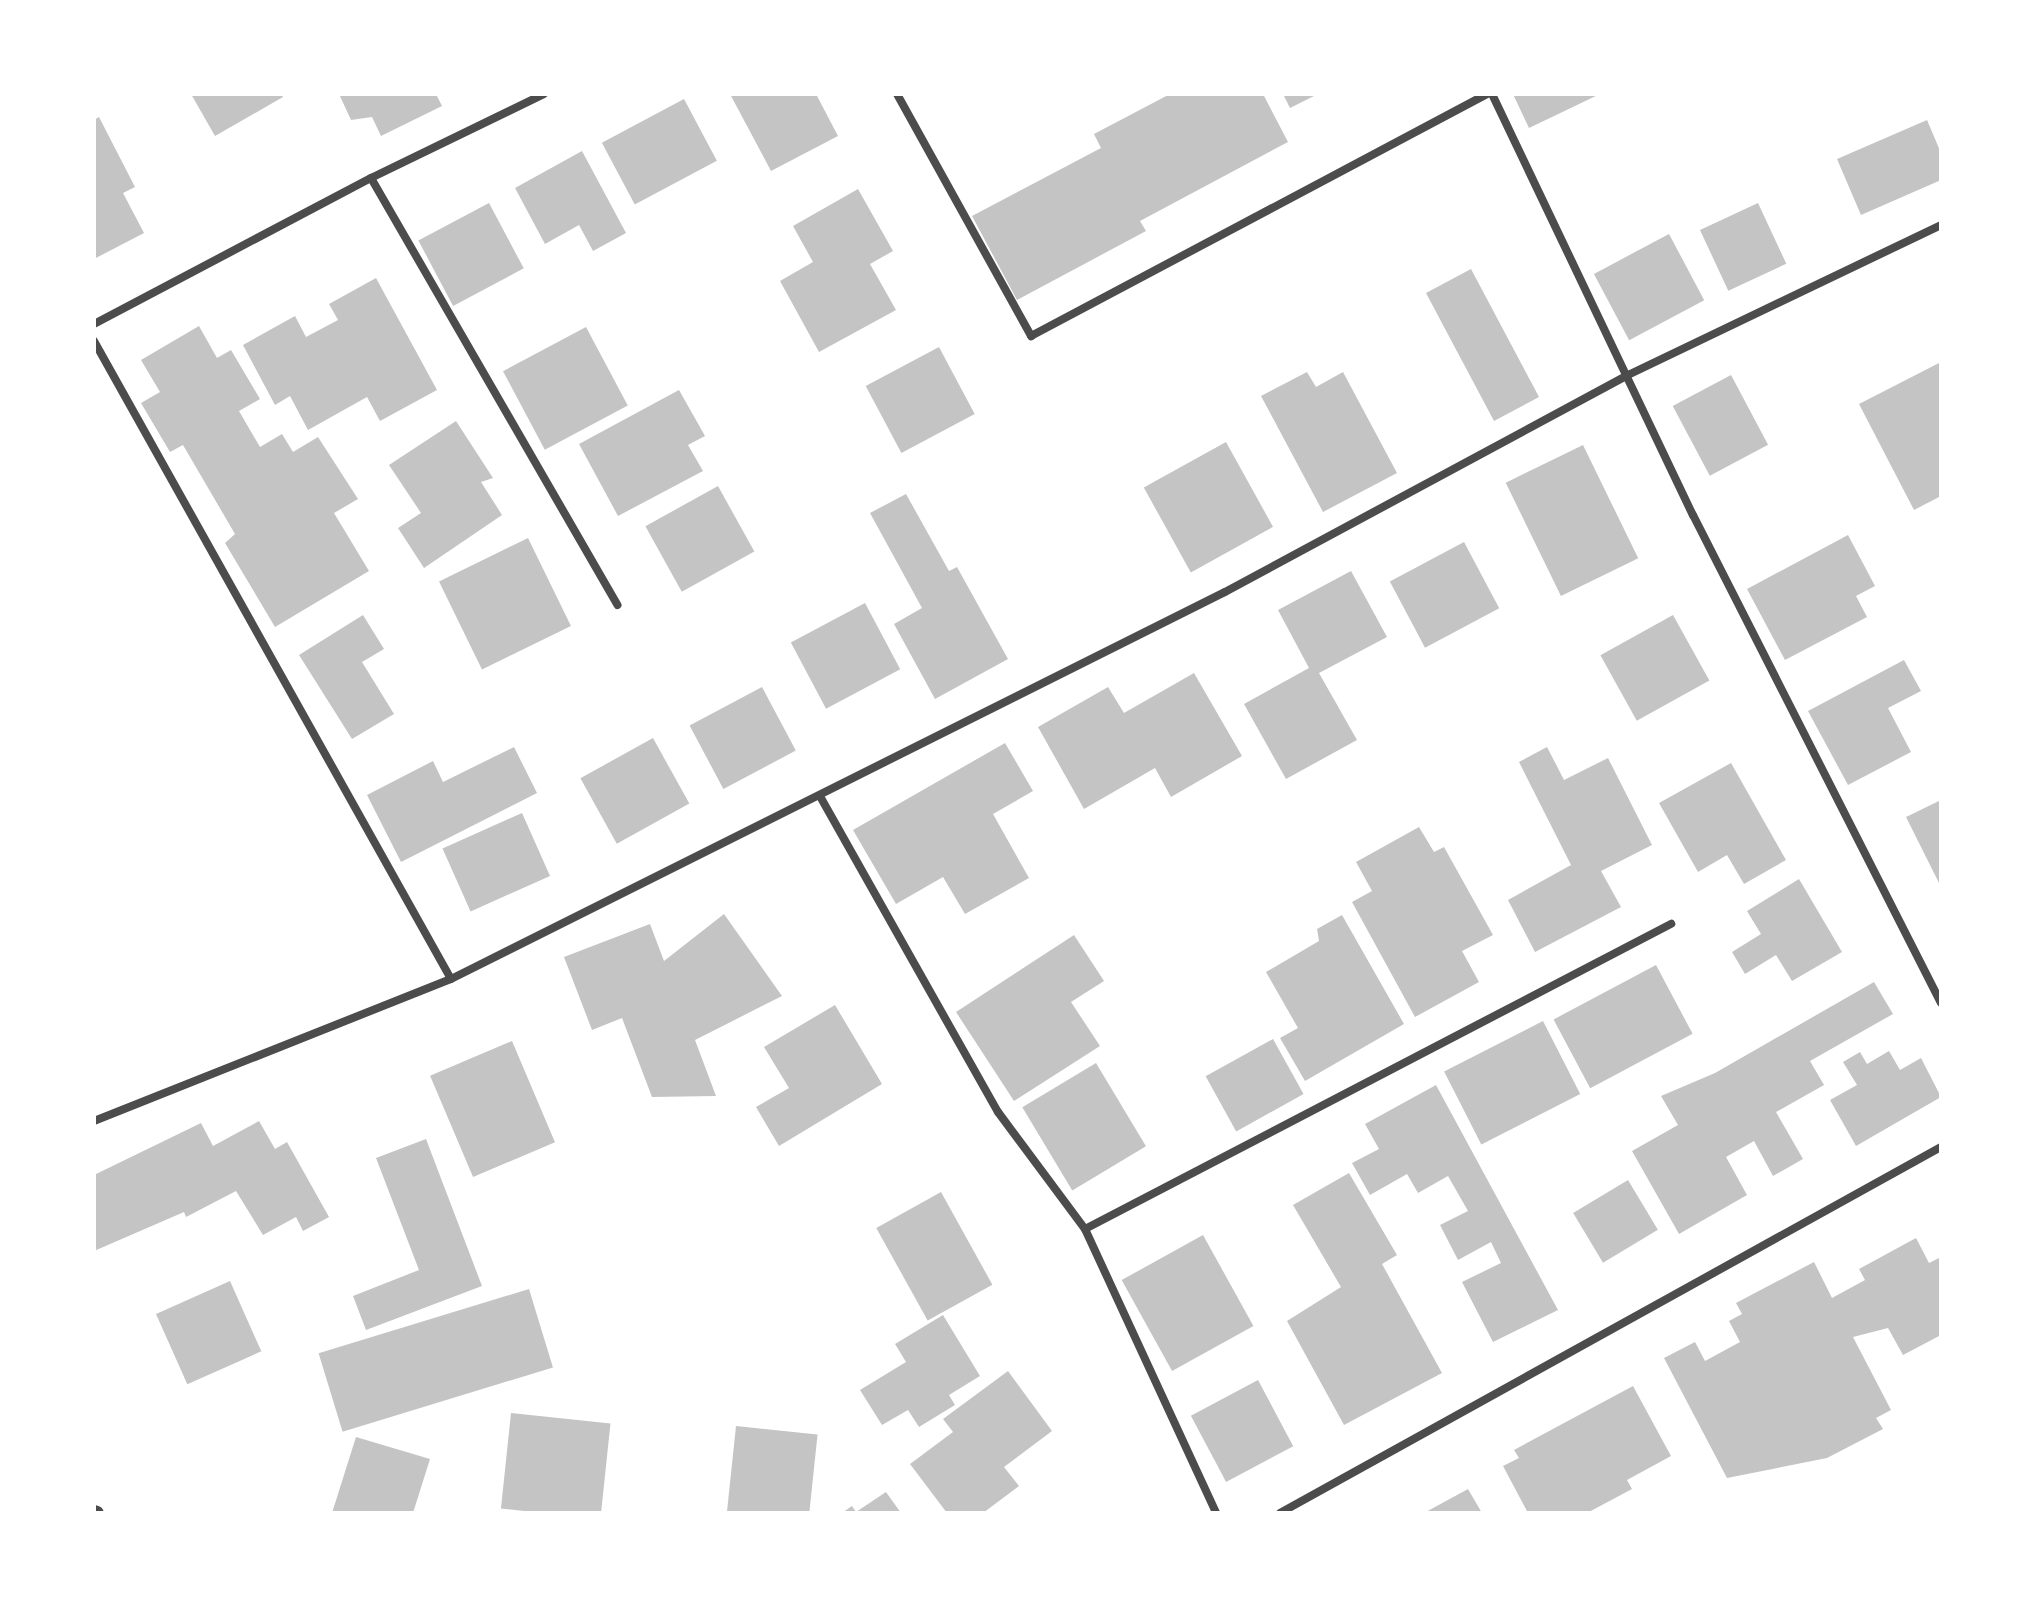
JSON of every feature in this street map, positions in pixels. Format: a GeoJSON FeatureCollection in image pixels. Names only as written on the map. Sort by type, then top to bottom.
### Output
{"type":"FeatureCollection","features":[{"type":"Feature","properties":{"kind":"street"},"geometry":{"type":"LineString","coordinates":[[897,94],[1031,336],[1489,94],[1772,675],[1941,1003]]}},
{"type":"Feature","properties":{"kind":"street"},"geometry":{"type":"LineString","coordinates":[[94,324],[371,178],[541,95]]}},
{"type":"Feature","properties":{"kind":"street"},"geometry":{"type":"LineString","coordinates":[[371,178],[618,605]]}},
{"type":"Feature","properties":{"kind":"street"},"geometry":{"type":"LineString","coordinates":[[94,1121],[451,979],[821,798],[1225,592],[1628,375],[1941,225]]}},
{"type":"Feature","properties":{"kind":"street"},"geometry":{"type":"LineString","coordinates":[[94,341],[451,979]]}},
{"type":"Feature","properties":{"kind":"street"},"geometry":{"type":"LineString","coordinates":[[821,798],[998,1112],[1085,1229],[1216,1513]]}},
{"type":"Feature","properties":{"kind":"street"},"geometry":{"type":"LineString","coordinates":[[1085,1229],[1671,924]]}},
{"type":"Feature","properties":{"kind":"street"},"geometry":{"type":"LineString","coordinates":[[1280,1513],[1941,1147]]}},
{"type":"Feature","properties":{"kind":"building"},"geometry":{"type":"Polygon","coordinates":[[[191,94],[281,94],[283,97],[215,136],[191,94]]]}},
{"type":"Feature","properties":{"kind":"building"},"geometry":{"type":"Polygon","coordinates":[[[339,94],[436,94],[442,106],[381,136],[372,117],[351,120],[339,94]]]}},
{"type":"Feature","properties":{"kind":"building"},"geometry":{"type":"Polygon","coordinates":[[[730,94],[816,94],[838,136],[771,171],[730,94]]]}},
{"type":"Feature","properties":{"kind":"building"},"geometry":{"type":"Polygon","coordinates":[[[1170,94],[1263,94],[1288,142],[1140,221],[1146,231],[1017,300],[972,216],[1101,148],[1094,134],[1170,94]]]}},
{"type":"Feature","properties":{"kind":"building"},"geometry":{"type":"Polygon","coordinates":[[[1283,94],[1318,94],[1290,108],[1283,94]]]}},
{"type":"Feature","properties":{"kind":"building"},"geometry":{"type":"Polygon","coordinates":[[[1513,94],[1600,94],[1529,128],[1513,94]]]}},
{"type":"Feature","properties":{"kind":"building"},"geometry":{"type":"Polygon","coordinates":[[[684,99],[717,161],[635,204],[602,143],[684,99]]]}},
{"type":"Feature","properties":{"kind":"building"},"geometry":{"type":"Polygon","coordinates":[[[99,117],[135,187],[123,193],[144,233],[94,259],[94,120],[99,117]]]}},
{"type":"Feature","properties":{"kind":"building"},"geometry":{"type":"Polygon","coordinates":[[[1927,120],[1941,153],[1941,180],[1861,215],[1837,159],[1927,120]]]}},
{"type":"Feature","properties":{"kind":"building"},"geometry":{"type":"Polygon","coordinates":[[[582,151],[626,233],[593,251],[579,225],[545,244],[515,188],[582,151]]]}},
{"type":"Feature","properties":{"kind":"building"},"geometry":{"type":"Polygon","coordinates":[[[858,189],[893,251],[870,264],[896,310],[819,352],[780,281],[813,262],[793,226],[858,189]]]}},
{"type":"Feature","properties":{"kind":"building"},"geometry":{"type":"Polygon","coordinates":[[[489,203],[524,268],[453,306],[418,241],[489,203]]]}},
{"type":"Feature","properties":{"kind":"building"},"geometry":{"type":"Polygon","coordinates":[[[1758,203],[1786,264],[1728,291],[1700,230],[1758,203]]]}},
{"type":"Feature","properties":{"kind":"building"},"geometry":{"type":"Polygon","coordinates":[[[1669,234],[1704,300],[1629,340],[1594,274],[1669,234]]]}},
{"type":"Feature","properties":{"kind":"building"},"geometry":{"type":"Polygon","coordinates":[[[1471,269],[1539,397],[1494,421],[1426,293],[1471,269]]]}},
{"type":"Feature","properties":{"kind":"building"},"geometry":{"type":"Polygon","coordinates":[[[376,278],[437,390],[380,421],[367,397],[308,430],[290,396],[275,405],[243,345],[295,316],[306,337],[338,320],[329,304],[376,278]]]}},
{"type":"Feature","properties":{"kind":"building"},"geometry":{"type":"Polygon","coordinates":[[[199,326],[217,358],[231,350],[260,399],[239,411],[260,447],[282,434],[293,452],[318,437],[358,499],[334,513],[369,571],[275,627],[225,543],[235,534],[183,445],[170,452],[141,403],[160,392],[141,360],[199,326]]]}},
{"type":"Feature","properties":{"kind":"building"},"geometry":{"type":"Polygon","coordinates":[[[586,327],[628,406],[545,450],[503,371],[586,327]]]}},
{"type":"Feature","properties":{"kind":"building"},"geometry":{"type":"Polygon","coordinates":[[[939,347],[975,414],[901,453],[866,386],[939,347]]]}},
{"type":"Feature","properties":{"kind":"building"},"geometry":{"type":"Polygon","coordinates":[[[1941,362],[1941,496],[1914,510],[1859,404],[1941,362]]]}},
{"type":"Feature","properties":{"kind":"building"},"geometry":{"type":"Polygon","coordinates":[[[1307,372],[1316,387],[1343,372],[1397,473],[1323,512],[1261,396],[1307,372]]]}},
{"type":"Feature","properties":{"kind":"building"},"geometry":{"type":"Polygon","coordinates":[[[1731,375],[1768,445],[1710,476],[1673,406],[1731,375]]]}},
{"type":"Feature","properties":{"kind":"building"},"geometry":{"type":"Polygon","coordinates":[[[679,390],[705,436],[688,445],[703,471],[618,516],[579,444],[679,390]]]}},
{"type":"Feature","properties":{"kind":"building"},"geometry":{"type":"Polygon","coordinates":[[[456,421],[493,478],[481,482],[502,515],[424,568],[398,528],[421,513],[389,465],[456,421]]]}},
{"type":"Feature","properties":{"kind":"building"},"geometry":{"type":"Polygon","coordinates":[[[1226,442],[1273,527],[1191,572],[1144,488],[1226,442]]]}},
{"type":"Feature","properties":{"kind":"building"},"geometry":{"type":"Polygon","coordinates":[[[1583,445],[1638,558],[1561,596],[1506,483],[1583,445]]]}},
{"type":"Feature","properties":{"kind":"building"},"geometry":{"type":"Polygon","coordinates":[[[718,486],[754,552],[682,592],[645,526],[718,486]]]}},
{"type":"Feature","properties":{"kind":"building"},"geometry":{"type":"Polygon","coordinates":[[[906,494],[949,571],[957,567],[1008,659],[935,699],[894,624],[922,608],[870,513],[906,494]]]}},
{"type":"Feature","properties":{"kind":"building"},"geometry":{"type":"Polygon","coordinates":[[[1848,535],[1875,586],[1856,596],[1867,617],[1785,660],[1747,589],[1848,535]]]}},
{"type":"Feature","properties":{"kind":"building"},"geometry":{"type":"Polygon","coordinates":[[[528,538],[571,626],[482,669],[439,581],[528,538]]]}},
{"type":"Feature","properties":{"kind":"building"},"geometry":{"type":"Polygon","coordinates":[[[1464,542],[1499,608],[1425,648],[1390,581],[1464,542]]]}},
{"type":"Feature","properties":{"kind":"building"},"geometry":{"type":"Polygon","coordinates":[[[1351,571],[1387,637],[1319,673],[1357,740],[1286,779],[1244,704],[1309,668],[1278,610],[1351,571]]]}},
{"type":"Feature","properties":{"kind":"building"},"geometry":{"type":"Polygon","coordinates":[[[865,603],[900,669],[826,709],[791,642],[865,603]]]}},
{"type":"Feature","properties":{"kind":"building"},"geometry":{"type":"Polygon","coordinates":[[[363,615],[384,649],[362,662],[394,714],[352,739],[299,655],[363,615]]]}},
{"type":"Feature","properties":{"kind":"building"},"geometry":{"type":"Polygon","coordinates":[[[1673,615],[1709,681],[1637,721],[1600,655],[1673,615]]]}},
{"type":"Feature","properties":{"kind":"building"},"geometry":{"type":"Polygon","coordinates":[[[1904,660],[1921,691],[1888,708],[1911,752],[1848,785],[1808,711],[1904,660]]]}},
{"type":"Feature","properties":{"kind":"building"},"geometry":{"type":"Polygon","coordinates":[[[1194,673],[1242,756],[1171,797],[1155,768],[1084,809],[1038,727],[1108,687],[1124,713],[1194,673]]]}},
{"type":"Feature","properties":{"kind":"building"},"geometry":{"type":"Polygon","coordinates":[[[762,687],[796,751],[723,789],[690,725],[762,687]]]}},
{"type":"Feature","properties":{"kind":"building"},"geometry":{"type":"Polygon","coordinates":[[[653,738],[689,804],[617,844],[580,778],[653,738]]]}},
{"type":"Feature","properties":{"kind":"building"},"geometry":{"type":"Polygon","coordinates":[[[1005,743],[1033,791],[993,814],[1029,878],[965,914],[943,877],[896,904],[853,830],[1005,743]]]}},
{"type":"Feature","properties":{"kind":"building"},"geometry":{"type":"Polygon","coordinates":[[[514,747],[537,793],[401,862],[367,795],[433,761],[443,782],[514,747]]]}},
{"type":"Feature","properties":{"kind":"building"},"geometry":{"type":"Polygon","coordinates":[[[1547,747],[1564,780],[1608,758],[1652,845],[1601,871],[1621,907],[1535,952],[1508,900],[1571,865],[1519,762],[1547,747]]]}},
{"type":"Feature","properties":{"kind":"building"},"geometry":{"type":"Polygon","coordinates":[[[1731,763],[1786,860],[1744,884],[1727,855],[1698,872],[1659,803],[1731,763]]]}},
{"type":"Feature","properties":{"kind":"building"},"geometry":{"type":"Polygon","coordinates":[[[1941,800],[1941,887],[1906,817],[1941,800]]]}},
{"type":"Feature","properties":{"kind":"building"},"geometry":{"type":"Polygon","coordinates":[[[522,813],[550,876],[471,911],[443,848],[522,813]]]}},
{"type":"Feature","properties":{"kind":"building"},"geometry":{"type":"Polygon","coordinates":[[[1419,827],[1434,852],[1444,847],[1493,935],[1462,951],[1479,982],[1415,1017],[1352,902],[1372,891],[1356,862],[1419,827]]]}},
{"type":"Feature","properties":{"kind":"building"},"geometry":{"type":"Polygon","coordinates":[[[1799,879],[1842,952],[1792,981],[1776,955],[1745,974],[1732,952],[1761,934],[1747,911],[1799,879]]]}},
{"type":"Feature","properties":{"kind":"building"},"geometry":{"type":"Polygon","coordinates":[[[724,914],[782,996],[695,1040],[716,1096],[652,1097],[622,1018],[592,1030],[564,957],[650,924],[664,961],[724,914]]]}},
{"type":"Feature","properties":{"kind":"building"},"geometry":{"type":"Polygon","coordinates":[[[1342,915],[1404,1024],[1305,1081],[1280,1038],[1298,1028],[1266,972],[1319,941],[1317,929],[1342,915]]]}},
{"type":"Feature","properties":{"kind":"building"},"geometry":{"type":"Polygon","coordinates":[[[1074,935],[1104,981],[1071,1002],[1100,1046],[1014,1101],[956,1012],[1074,935]]]}},
{"type":"Feature","properties":{"kind":"building"},"geometry":{"type":"Polygon","coordinates":[[[1656,965],[1693,1034],[1590,1088],[1554,1019],[1656,965]]]}},
{"type":"Feature","properties":{"kind":"building"},"geometry":{"type":"Polygon","coordinates":[[[1874,982],[1893,1014],[1810,1061],[1824,1085],[1776,1112],[1803,1159],[1773,1176],[1754,1141],[1726,1157],[1747,1195],[1679,1234],[1632,1151],[1678,1125],[1661,1096],[1715,1073],[1874,982]]]}},
{"type":"Feature","properties":{"kind":"building"},"geometry":{"type":"Polygon","coordinates":[[[835,1005],[882,1084],[779,1146],[756,1107],[789,1088],[764,1047],[835,1005]]]}},
{"type":"Feature","properties":{"kind":"building"},"geometry":{"type":"Polygon","coordinates":[[[1543,1021],[1580,1094],[1481,1144],[1444,1071],[1543,1021]]]}},
{"type":"Feature","properties":{"kind":"building"},"geometry":{"type":"Polygon","coordinates":[[[1273,1039],[1304,1094],[1236,1131],[1206,1076],[1273,1039]]]}},
{"type":"Feature","properties":{"kind":"building"},"geometry":{"type":"Polygon","coordinates":[[[512,1041],[555,1142],[473,1177],[430,1076],[512,1041]]]}},
{"type":"Feature","properties":{"kind":"building"},"geometry":{"type":"Polygon","coordinates":[[[1889,1051],[1900,1070],[1921,1058],[1941,1097],[1856,1146],[1830,1100],[1857,1085],[1843,1062],[1860,1052],[1867,1064],[1889,1051]]]}},
{"type":"Feature","properties":{"kind":"building"},"geometry":{"type":"Polygon","coordinates":[[[1096,1063],[1146,1146],[1072,1190],[1022,1107],[1096,1063]]]}},
{"type":"Feature","properties":{"kind":"building"},"geometry":{"type":"Polygon","coordinates":[[[1436,1085],[1558,1310],[1493,1342],[1462,1282],[1501,1263],[1491,1242],[1458,1260],[1440,1225],[1468,1211],[1448,1176],[1418,1193],[1407,1174],[1370,1195],[1352,1163],[1379,1149],[1365,1124],[1436,1085]]]}},
{"type":"Feature","properties":{"kind":"building"},"geometry":{"type":"Polygon","coordinates":[[[259,1121],[275,1149],[287,1142],[329,1217],[303,1231],[296,1217],[263,1235],[236,1191],[186,1217],[184,1212],[94,1251],[94,1175],[201,1123],[213,1146],[259,1121]]]}},
{"type":"Feature","properties":{"kind":"building"},"geometry":{"type":"Polygon","coordinates":[[[426,1139],[482,1286],[366,1330],[353,1296],[419,1270],[376,1158],[426,1139]]]}},
{"type":"Feature","properties":{"kind":"building"},"geometry":{"type":"Polygon","coordinates":[[[1349,1173],[1397,1255],[1382,1264],[1442,1373],[1344,1425],[1287,1321],[1341,1287],[1293,1205],[1349,1173]]]}},
{"type":"Feature","properties":{"kind":"building"},"geometry":{"type":"Polygon","coordinates":[[[1628,1180],[1658,1230],[1603,1263],[1573,1213],[1628,1180]]]}},
{"type":"Feature","properties":{"kind":"building"},"geometry":{"type":"Polygon","coordinates":[[[941,1192],[992,1285],[928,1321],[876,1228],[941,1192]]]}},
{"type":"Feature","properties":{"kind":"building"},"geometry":{"type":"Polygon","coordinates":[[[1203,1235],[1253,1326],[1172,1371],[1122,1280],[1203,1235]]]}},
{"type":"Feature","properties":{"kind":"building"},"geometry":{"type":"Polygon","coordinates":[[[1916,1238],[1929,1263],[1941,1257],[1941,1335],[1903,1355],[1888,1328],[1853,1337],[1891,1410],[1876,1418],[1883,1429],[1827,1458],[1727,1478],[1664,1358],[1695,1342],[1705,1361],[1740,1342],[1729,1321],[1742,1314],[1736,1303],[1814,1262],[1832,1298],[1865,1280],[1859,1269],[1916,1238]]]}},
{"type":"Feature","properties":{"kind":"building"},"geometry":{"type":"Polygon","coordinates":[[[230,1281],[261,1351],[187,1384],[156,1314],[230,1281]]]}},
{"type":"Feature","properties":{"kind":"building"},"geometry":{"type":"Polygon","coordinates":[[[529,1289],[553,1367],[343,1432],[319,1353],[529,1289]]]}},
{"type":"Feature","properties":{"kind":"building"},"geometry":{"type":"Polygon","coordinates":[[[943,1315],[980,1376],[949,1395],[955,1405],[919,1427],[908,1410],[882,1425],[860,1390],[906,1362],[895,1344],[943,1315]]]}},
{"type":"Feature","properties":{"kind":"building"},"geometry":{"type":"Polygon","coordinates":[[[1008,1371],[1052,1431],[1004,1467],[1019,1486],[983,1513],[947,1513],[910,1464],[953,1432],[943,1419],[1008,1371]]]}},
{"type":"Feature","properties":{"kind":"building"},"geometry":{"type":"Polygon","coordinates":[[[1258,1380],[1293,1446],[1226,1482],[1191,1416],[1258,1380]]]}},
{"type":"Feature","properties":{"kind":"building"},"geometry":{"type":"Polygon","coordinates":[[[1633,1386],[1671,1456],[1627,1480],[1632,1489],[1587,1513],[1528,1513],[1503,1466],[1519,1458],[1514,1450],[1633,1386]]]}},
{"type":"Feature","properties":{"kind":"building"},"geometry":{"type":"Polygon","coordinates":[[[511,1413],[610,1423],[601,1513],[544,1513],[501,1508],[511,1413]]]}},
{"type":"Feature","properties":{"kind":"building"},"geometry":{"type":"Polygon","coordinates":[[[736,1426],[818,1435],[809,1513],[727,1513],[736,1426]]]}},
{"type":"Feature","properties":{"kind":"building"},"geometry":{"type":"Polygon","coordinates":[[[356,1437],[430,1459],[413,1513],[332,1513],[356,1437]]]}},
{"type":"Feature","properties":{"kind":"building"},"geometry":{"type":"Polygon","coordinates":[[[1468,1489],[1482,1513],[1424,1513],[1468,1489]]]}},
{"type":"Feature","properties":{"kind":"building"},"geometry":{"type":"Polygon","coordinates":[[[886,1492],[901,1513],[842,1513],[852,1506],[856,1512],[886,1492]]]}}]}
